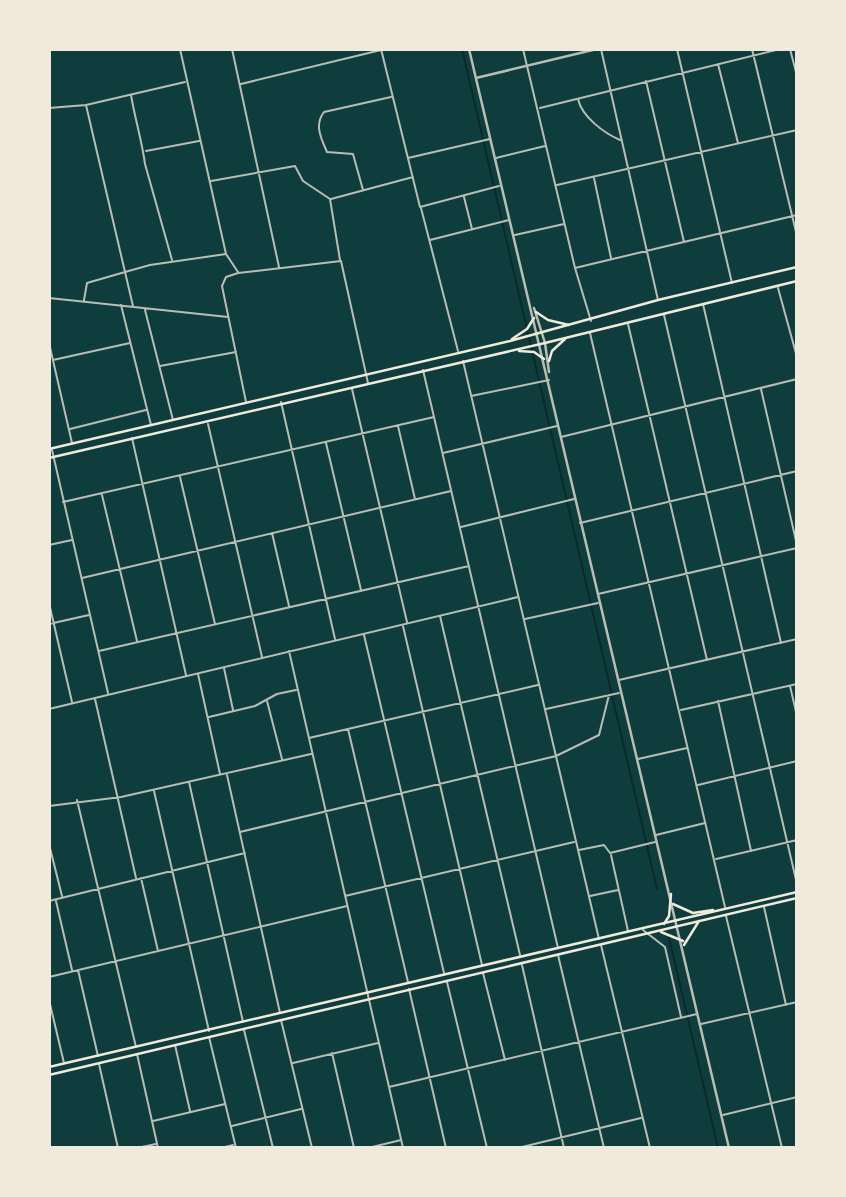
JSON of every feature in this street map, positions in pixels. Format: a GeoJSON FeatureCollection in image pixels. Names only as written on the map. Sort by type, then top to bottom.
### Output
{"type":"FeatureCollection","features":[{"type":"Feature","properties":{"kind":"main road"},"geometry":{"type":"LineString","coordinates":[[50,449],[510,341],[591,321],[658,300],[797,267]]}},
{"type":"Feature","properties":{"kind":"main road"},"geometry":{"type":"LineString","coordinates":[[51,457],[281,402],[543,344],[797,281]]}},
{"type":"Feature","properties":{"kind":"main road"},"geometry":{"type":"LineString","coordinates":[[536,312],[554,322],[572,325]]}},
{"type":"Feature","properties":{"kind":"main road"},"geometry":{"type":"LineString","coordinates":[[510,341],[527,329],[534,318]]}},
{"type":"Feature","properties":{"kind":"main road"},"geometry":{"type":"LineString","coordinates":[[549,361],[552,351],[568,337]]}},
{"type":"Feature","properties":{"kind":"main road"},"geometry":{"type":"LineString","coordinates":[[512,351],[530,351],[544,359]]}},
{"type":"Feature","properties":{"kind":"main road"},"geometry":{"type":"LineString","coordinates":[[49,1068],[797,892]]}},
{"type":"Feature","properties":{"kind":"main road"},"geometry":{"type":"LineString","coordinates":[[664,924],[669,916],[671,894]]}},
{"type":"Feature","properties":{"kind":"main road"},"geometry":{"type":"LineString","coordinates":[[49,1075],[797,898]]}},
{"type":"Feature","properties":{"kind":"main road"},"geometry":{"type":"LineString","coordinates":[[673,904],[692,913],[716,911]]}},
{"type":"Feature","properties":{"kind":"main road"},"geometry":{"type":"LineString","coordinates":[[657,932],[683,943],[699,921]]}},
{"type":"Feature","properties":{"kind":"street"},"geometry":{"type":"LineString","coordinates":[[180,49],[226,254],[238,273]]}},
{"type":"Feature","properties":{"kind":"street"},"geometry":{"type":"LineString","coordinates":[[232,49],[279,268]]}},
{"type":"Feature","properties":{"kind":"street"},"geometry":{"type":"LineString","coordinates":[[469,49],[534,318],[540,333]]}},
{"type":"Feature","properties":{"kind":"street"},"geometry":{"type":"LineString","coordinates":[[523,49],[575,268],[591,321]]}},
{"type":"Feature","properties":{"kind":"street"},"geometry":{"type":"LineString","coordinates":[[561,49],[563,57]]}},
{"type":"Feature","properties":{"kind":"street"},"geometry":{"type":"LineString","coordinates":[[476,78],[599,49],[658,300]]}},
{"type":"Feature","properties":{"kind":"street"},"geometry":{"type":"LineString","coordinates":[[677,49],[732,283]]}},
{"type":"Feature","properties":{"kind":"street"},"geometry":{"type":"LineString","coordinates":[[752,49],[797,236]]}},
{"type":"Feature","properties":{"kind":"street"},"geometry":{"type":"LineString","coordinates":[[538,108],[780,49]]}},
{"type":"Feature","properties":{"kind":"street"},"geometry":{"type":"LineString","coordinates":[[790,49],[797,76]]}},
{"type":"Feature","properties":{"kind":"street"},"geometry":{"type":"LineString","coordinates":[[240,84],[381,50],[458,352]]}},
{"type":"Feature","properties":{"kind":"street"},"geometry":{"type":"LineString","coordinates":[[717,63],[738,144]]}},
{"type":"Feature","properties":{"kind":"street"},"geometry":{"type":"LineString","coordinates":[[646,80],[684,242]]}},
{"type":"Feature","properties":{"kind":"street"},"geometry":{"type":"LineString","coordinates":[[49,108],[86,105],[187,81]]}},
{"type":"Feature","properties":{"kind":"street"},"geometry":{"type":"LineString","coordinates":[[131,95],[138,138],[145,151],[172,261]]}},
{"type":"Feature","properties":{"kind":"street"},"geometry":{"type":"LineString","coordinates":[[363,190],[353,154],[327,152],[320,136],[320,118],[324,112],[392,97]]}},
{"type":"Feature","properties":{"kind":"street"},"geometry":{"type":"LineString","coordinates":[[578,99],[581,109],[601,129],[621,140]]}},
{"type":"Feature","properties":{"kind":"street"},"geometry":{"type":"LineString","coordinates":[[86,105],[133,307]]}},
{"type":"Feature","properties":{"kind":"street"},"geometry":{"type":"LineString","coordinates":[[556,185],[797,130]]}},
{"type":"Feature","properties":{"kind":"street"},"geometry":{"type":"LineString","coordinates":[[408,158],[491,139]]}},
{"type":"Feature","properties":{"kind":"street"},"geometry":{"type":"LineString","coordinates":[[145,151],[200,141]]}},
{"type":"Feature","properties":{"kind":"street"},"geometry":{"type":"LineString","coordinates":[[496,158],[546,146]]}},
{"type":"Feature","properties":{"kind":"street"},"geometry":{"type":"LineString","coordinates":[[209,182],[295,166],[303,181],[330,199],[369,383]]}},
{"type":"Feature","properties":{"kind":"street"},"geometry":{"type":"LineString","coordinates":[[330,199],[413,177]]}},
{"type":"Feature","properties":{"kind":"street"},"geometry":{"type":"LineString","coordinates":[[593,177],[611,259]]}},
{"type":"Feature","properties":{"kind":"street"},"geometry":{"type":"LineString","coordinates":[[420,207],[502,185]]}},
{"type":"Feature","properties":{"kind":"street"},"geometry":{"type":"LineString","coordinates":[[463,195],[472,230]]}},
{"type":"Feature","properties":{"kind":"street"},"geometry":{"type":"LineString","coordinates":[[575,268],[797,215]]}},
{"type":"Feature","properties":{"kind":"street"},"geometry":{"type":"LineString","coordinates":[[429,240],[511,220]]}},
{"type":"Feature","properties":{"kind":"street"},"geometry":{"type":"LineString","coordinates":[[514,235],[565,224]]}},
{"type":"Feature","properties":{"kind":"street"},"geometry":{"type":"LineString","coordinates":[[84,301],[87,283],[172,261],[226,254]]}},
{"type":"Feature","properties":{"kind":"street"},"geometry":{"type":"LineString","coordinates":[[246,403],[222,286],[226,277],[238,273],[341,261]]}},
{"type":"Feature","properties":{"kind":"street"},"geometry":{"type":"LineString","coordinates":[[777,286],[797,357]]}},
{"type":"Feature","properties":{"kind":"street"},"geometry":{"type":"LineString","coordinates":[[49,298],[229,317]]}},
{"type":"Feature","properties":{"kind":"street"},"geometry":{"type":"LineString","coordinates":[[703,304],[781,643]]}},
{"type":"Feature","properties":{"kind":"street"},"geometry":{"type":"LineString","coordinates":[[121,305],[152,426]]}},
{"type":"Feature","properties":{"kind":"street"},"geometry":{"type":"LineString","coordinates":[[532,305],[549,361],[548,374]]}},
{"type":"Feature","properties":{"kind":"street"},"geometry":{"type":"LineString","coordinates":[[144,308],[173,421]]}},
{"type":"Feature","properties":{"kind":"street"},"geometry":{"type":"LineString","coordinates":[[664,313],[797,884]]}},
{"type":"Feature","properties":{"kind":"street"},"geometry":{"type":"LineString","coordinates":[[627,323],[707,660]]}},
{"type":"Feature","properties":{"kind":"street"},"geometry":{"type":"LineString","coordinates":[[590,332],[726,909]]}},
{"type":"Feature","properties":{"kind":"street"},"geometry":{"type":"LineString","coordinates":[[53,360],[131,342]]}},
{"type":"Feature","properties":{"kind":"street"},"geometry":{"type":"LineString","coordinates":[[49,343],[72,444]]}},
{"type":"Feature","properties":{"kind":"street"},"geometry":{"type":"LineString","coordinates":[[543,344],[580,523],[654,835],[678,920],[729,1148]]}},
{"type":"Feature","properties":{"kind":"street"},"geometry":{"type":"LineString","coordinates":[[159,366],[236,352]]}},
{"type":"Feature","properties":{"kind":"street"},"geometry":{"type":"LineString","coordinates":[[463,361],[599,939]]}},
{"type":"Feature","properties":{"kind":"street"},"geometry":{"type":"LineString","coordinates":[[423,370],[558,948]]}},
{"type":"Feature","properties":{"kind":"street"},"geometry":{"type":"LineString","coordinates":[[561,437],[797,379]]}},
{"type":"Feature","properties":{"kind":"street"},"geometry":{"type":"LineString","coordinates":[[471,396],[549,380]]}},
{"type":"Feature","properties":{"kind":"street"},"geometry":{"type":"LineString","coordinates":[[352,387],[407,623]]}},
{"type":"Feature","properties":{"kind":"street"},"geometry":{"type":"LineString","coordinates":[[598,594],[797,546],[760,388]]}},
{"type":"Feature","properties":{"kind":"street"},"geometry":{"type":"LineString","coordinates":[[281,402],[335,640]]}},
{"type":"Feature","properties":{"kind":"street"},"geometry":{"type":"LineString","coordinates":[[68,429],[148,410]]}},
{"type":"Feature","properties":{"kind":"street"},"geometry":{"type":"LineString","coordinates":[[63,502],[218,469],[434,417]]}},
{"type":"Feature","properties":{"kind":"street"},"geometry":{"type":"LineString","coordinates":[[207,420],[262,658]]}},
{"type":"Feature","properties":{"kind":"street"},"geometry":{"type":"LineString","coordinates":[[398,426],[415,500]]}},
{"type":"Feature","properties":{"kind":"street"},"geometry":{"type":"LineString","coordinates":[[442,454],[558,426]]}},
{"type":"Feature","properties":{"kind":"street"},"geometry":{"type":"LineString","coordinates":[[132,438],[186,676]]}},
{"type":"Feature","properties":{"kind":"street"},"geometry":{"type":"LineString","coordinates":[[326,443],[362,591]]}},
{"type":"Feature","properties":{"kind":"street"},"geometry":{"type":"LineString","coordinates":[[50,449],[109,694]]}},
{"type":"Feature","properties":{"kind":"street"},"geometry":{"type":"LineString","coordinates":[[580,523],[797,471]]}},
{"type":"Feature","properties":{"kind":"street"},"geometry":{"type":"LineString","coordinates":[[180,477],[215,625]]}},
{"type":"Feature","properties":{"kind":"street"},"geometry":{"type":"LineString","coordinates":[[82,578],[451,491]]}},
{"type":"Feature","properties":{"kind":"street"},"geometry":{"type":"LineString","coordinates":[[102,495],[137,642]]}},
{"type":"Feature","properties":{"kind":"street"},"geometry":{"type":"LineString","coordinates":[[460,528],[575,499]]}},
{"type":"Feature","properties":{"kind":"street"},"geometry":{"type":"LineString","coordinates":[[272,533],[289,607]]}},
{"type":"Feature","properties":{"kind":"street"},"geometry":{"type":"LineString","coordinates":[[49,545],[73,540]]}},
{"type":"Feature","properties":{"kind":"street"},"geometry":{"type":"LineString","coordinates":[[99,651],[469,566]]}},
{"type":"Feature","properties":{"kind":"street"},"geometry":{"type":"LineString","coordinates":[[49,709],[519,597]]}},
{"type":"Feature","properties":{"kind":"street"},"geometry":{"type":"LineString","coordinates":[[49,603],[72,703]]}},
{"type":"Feature","properties":{"kind":"street"},"geometry":{"type":"LineString","coordinates":[[524,619],[600,603]]}},
{"type":"Feature","properties":{"kind":"street"},"geometry":{"type":"LineString","coordinates":[[49,624],[90,615]]}},
{"type":"Feature","properties":{"kind":"street"},"geometry":{"type":"LineString","coordinates":[[440,615],[520,957]]}},
{"type":"Feature","properties":{"kind":"street"},"geometry":{"type":"LineString","coordinates":[[402,624],[425,711],[482,966]]}},
{"type":"Feature","properties":{"kind":"street"},"geometry":{"type":"LineString","coordinates":[[364,634],[444,975]]}},
{"type":"Feature","properties":{"kind":"street"},"geometry":{"type":"LineString","coordinates":[[618,681],[797,639]]}},
{"type":"Feature","properties":{"kind":"street"},"geometry":{"type":"LineString","coordinates":[[289,651],[403,1148]]}},
{"type":"Feature","properties":{"kind":"street"},"geometry":{"type":"LineString","coordinates":[[223,667],[233,711]]}},
{"type":"Feature","properties":{"kind":"street"},"geometry":{"type":"LineString","coordinates":[[197,673],[220,775]]}},
{"type":"Feature","properties":{"kind":"street"},"geometry":{"type":"LineString","coordinates":[[308,738],[539,684]]}},
{"type":"Feature","properties":{"kind":"street"},"geometry":{"type":"LineString","coordinates":[[680,710],[797,684]]}},
{"type":"Feature","properties":{"kind":"street"},"geometry":{"type":"LineString","coordinates":[[790,685],[797,716]]}},
{"type":"Feature","properties":{"kind":"street"},"geometry":{"type":"LineString","coordinates":[[207,717],[297,690]]}},
{"type":"Feature","properties":{"kind":"street"},"geometry":{"type":"LineString","coordinates":[[545,710],[621,693]]}},
{"type":"Feature","properties":{"kind":"street"},"geometry":{"type":"LineString","coordinates":[[240,832],[556,756],[599,735],[609,695]]}},
{"type":"Feature","properties":{"kind":"street"},"geometry":{"type":"LineString","coordinates":[[95,698],[136,878]]}},
{"type":"Feature","properties":{"kind":"street"},"geometry":{"type":"LineString","coordinates":[[267,700],[283,761]]}},
{"type":"Feature","properties":{"kind":"street"},"geometry":{"type":"LineString","coordinates":[[718,701],[751,851]]}},
{"type":"Feature","properties":{"kind":"street"},"geometry":{"type":"LineString","coordinates":[[348,729],[408,983]]}},
{"type":"Feature","properties":{"kind":"street"},"geometry":{"type":"LineString","coordinates":[[636,760],[688,748]]}},
{"type":"Feature","properties":{"kind":"street"},"geometry":{"type":"LineString","coordinates":[[49,806],[76,800],[154,791],[311,754]]}},
{"type":"Feature","properties":{"kind":"street"},"geometry":{"type":"LineString","coordinates":[[697,785],[797,761]]}},
{"type":"Feature","properties":{"kind":"street"},"geometry":{"type":"LineString","coordinates":[[227,774],[280,1014]]}},
{"type":"Feature","properties":{"kind":"street"},"geometry":{"type":"LineString","coordinates":[[189,782],[243,1023]]}},
{"type":"Feature","properties":{"kind":"street"},"geometry":{"type":"LineString","coordinates":[[154,791],[209,1031]]}},
{"type":"Feature","properties":{"kind":"street"},"geometry":{"type":"LineString","coordinates":[[76,800],[136,1048]]}},
{"type":"Feature","properties":{"kind":"street"},"geometry":{"type":"LineString","coordinates":[[654,835],[706,822]]}},
{"type":"Feature","properties":{"kind":"street"},"geometry":{"type":"LineString","coordinates":[[715,860],[797,840]]}},
{"type":"Feature","properties":{"kind":"street"},"geometry":{"type":"LineString","coordinates":[[344,896],[576,841]]}},
{"type":"Feature","properties":{"kind":"street"},"geometry":{"type":"LineString","coordinates":[[610,853],[656,842]]}},
{"type":"Feature","properties":{"kind":"street"},"geometry":{"type":"LineString","coordinates":[[49,844],[62,898]]}},
{"type":"Feature","properties":{"kind":"street"},"geometry":{"type":"LineString","coordinates":[[578,850],[604,845],[610,853],[628,932]]}},
{"type":"Feature","properties":{"kind":"street"},"geometry":{"type":"LineString","coordinates":[[49,901],[245,853]]}},
{"type":"Feature","properties":{"kind":"street"},"geometry":{"type":"LineString","coordinates":[[141,877],[159,952]]}},
{"type":"Feature","properties":{"kind":"street"},"geometry":{"type":"LineString","coordinates":[[589,897],[619,890]]}},
{"type":"Feature","properties":{"kind":"street"},"geometry":{"type":"LineString","coordinates":[[55,899],[72,971]]}},
{"type":"Feature","properties":{"kind":"street"},"geometry":{"type":"LineString","coordinates":[[49,977],[347,906]]}},
{"type":"Feature","properties":{"kind":"street"},"geometry":{"type":"LineString","coordinates":[[763,906],[786,1005]]}},
{"type":"Feature","properties":{"kind":"street"},"geometry":{"type":"LineString","coordinates":[[726,915],[782,1148]]}},
{"type":"Feature","properties":{"kind":"street"},"geometry":{"type":"LineString","coordinates":[[642,929],[665,947],[681,1018]]}},
{"type":"Feature","properties":{"kind":"street"},"geometry":{"type":"LineString","coordinates":[[601,944],[650,1148]]}},
{"type":"Feature","properties":{"kind":"street"},"geometry":{"type":"LineString","coordinates":[[558,954],[604,1148]]}},
{"type":"Feature","properties":{"kind":"street"},"geometry":{"type":"LineString","coordinates":[[521,963],[564,1148]]}},
{"type":"Feature","properties":{"kind":"street"},"geometry":{"type":"LineString","coordinates":[[78,970],[98,1057]]}},
{"type":"Feature","properties":{"kind":"street"},"geometry":{"type":"LineString","coordinates":[[483,971],[505,1061]]}},
{"type":"Feature","properties":{"kind":"street"},"geometry":{"type":"LineString","coordinates":[[447,980],[487,1148]]}},
{"type":"Feature","properties":{"kind":"street"},"geometry":{"type":"LineString","coordinates":[[409,989],[446,1148]]}},
{"type":"Feature","properties":{"kind":"street"},"geometry":{"type":"LineString","coordinates":[[49,1000],[64,1064]]}},
{"type":"Feature","properties":{"kind":"street"},"geometry":{"type":"LineString","coordinates":[[700,1024],[797,1002]]}},
{"type":"Feature","properties":{"kind":"street"},"geometry":{"type":"LineString","coordinates":[[389,1087],[698,1014]]}},
{"type":"Feature","properties":{"kind":"street"},"geometry":{"type":"LineString","coordinates":[[281,1020],[312,1148]]}},
{"type":"Feature","properties":{"kind":"street"},"geometry":{"type":"LineString","coordinates":[[244,1029],[273,1148]]}},
{"type":"Feature","properties":{"kind":"street"},"geometry":{"type":"LineString","coordinates":[[209,1037],[235,1146],[221,1148]]}},
{"type":"Feature","properties":{"kind":"street"},"geometry":{"type":"LineString","coordinates":[[292,1063],[378,1043]]}},
{"type":"Feature","properties":{"kind":"street"},"geometry":{"type":"LineString","coordinates":[[175,1045],[191,1112]]}},
{"type":"Feature","properties":{"kind":"street"},"geometry":{"type":"LineString","coordinates":[[137,1053],[158,1148]]}},
{"type":"Feature","properties":{"kind":"street"},"geometry":{"type":"LineString","coordinates":[[331,1054],[354,1148]]}},
{"type":"Feature","properties":{"kind":"street"},"geometry":{"type":"LineString","coordinates":[[99,1063],[118,1148]]}},
{"type":"Feature","properties":{"kind":"street"},"geometry":{"type":"LineString","coordinates":[[722,1116],[797,1097]]}},
{"type":"Feature","properties":{"kind":"street"},"geometry":{"type":"LineString","coordinates":[[152,1122],[225,1104]]}},
{"type":"Feature","properties":{"kind":"street"},"geometry":{"type":"LineString","coordinates":[[230,1126],[302,1108]]}},
{"type":"Feature","properties":{"kind":"street"},"geometry":{"type":"LineString","coordinates":[[518,1148],[642,1118]]}},
{"type":"Feature","properties":{"kind":"street"},"geometry":{"type":"LineString","coordinates":[[368,1148],[401,1140]]}},
{"type":"Feature","properties":{"kind":"street"},"geometry":{"type":"LineString","coordinates":[[137,1148],[157,1143]]}},
{"type":"Feature","properties":{"kind":"waterway"},"geometry":{"type":"LineString","coordinates":[[462,49],[657,889]]}},
{"type":"Feature","properties":{"kind":"waterway"},"geometry":{"type":"LineString","coordinates":[[668,933],[718,1148]]}}]}
